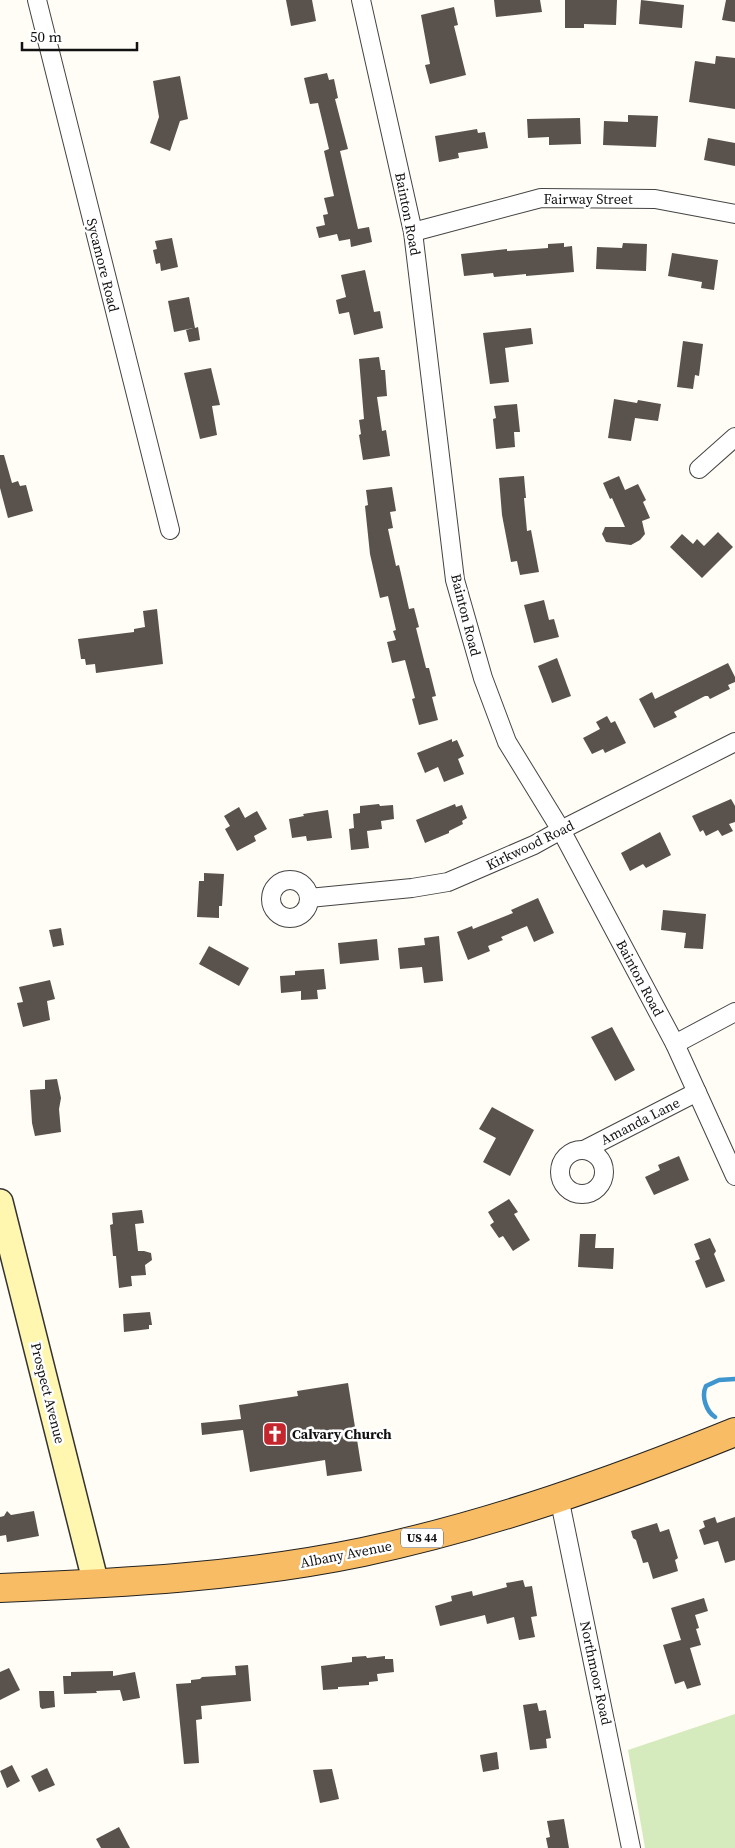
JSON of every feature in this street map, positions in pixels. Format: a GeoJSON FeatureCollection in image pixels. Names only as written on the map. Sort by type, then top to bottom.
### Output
{"type":"FeatureCollection","features":[{"type":"Feature","properties":{"kind":"highway","name":"Albany Avenue"},"geometry":{"type":"LineString","coordinates":[[0,1588],[96,1584],[225,1573],[285,1566],[362,1552],[492,1519],[668,1459],[735,1432]]}},
{"type":"Feature","properties":{"kind":"main road","name":"Prospect Avenue"},"geometry":{"type":"LineString","coordinates":[[0,1202],[96,1584]]}},
{"type":"Feature","properties":{"kind":"street","name":"Sycamore Road"},"geometry":{"type":"LineString","coordinates":[[37,0],[170,530]]}},
{"type":"Feature","properties":{"kind":"street","name":"Bainton Road"},"geometry":{"type":"LineString","coordinates":[[361,0],[413,232],[455,580],[483,678],[507,742],[561,830],[675,1044],[735,1176]]}},
{"type":"Feature","properties":{"kind":"street","name":"Fairway Street"},"geometry":{"type":"LineString","coordinates":[[413,232],[541,198],[655,199],[735,214]]}},
{"type":"Feature","properties":{"kind":"street"},"geometry":{"type":"LineString","coordinates":[[700,469],[735,437]]}},
{"type":"Feature","properties":{"kind":"street","name":"Kirkwood Road"},"geometry":{"type":"LineString","coordinates":[[309,898],[412,888],[448,882],[534,845],[735,742]]}},
{"type":"Feature","properties":{"kind":"street"},"geometry":{"type":"LineString","coordinates":[[675,1044],[735,1012]]}},
{"type":"Feature","properties":{"kind":"street","name":"Amanda Lane"},"geometry":{"type":"LineString","coordinates":[[584,1150],[697,1092]]}},
{"type":"Feature","properties":{"kind":"street","name":"Northmoor Road"},"geometry":{"type":"LineString","coordinates":[[559,1497],[632,1848]]}},
{"type":"Feature","properties":{"kind":"green space"},"geometry":{"type":"Polygon","coordinates":[[[735,1714],[735,1848],[645,1848],[628,1750],[735,1714]]]}},
{"type":"Feature","properties":{"kind":"building"},"geometry":{"type":"Polygon","coordinates":[[[286,0],[312,0],[316,21],[291,26],[286,0]]]}},
{"type":"Feature","properties":{"kind":"building"},"geometry":{"type":"Polygon","coordinates":[[[494,0],[540,0],[542,12],[496,17],[494,0]]]}},
{"type":"Feature","properties":{"kind":"building"},"geometry":{"type":"Polygon","coordinates":[[[565,0],[617,0],[616,25],[584,24],[584,28],[565,28],[565,0]]]}},
{"type":"Feature","properties":{"kind":"building"},"geometry":{"type":"Polygon","coordinates":[[[641,0],[684,5],[682,28],[639,24],[641,0]]]}},
{"type":"Feature","properties":{"kind":"building"},"geometry":{"type":"Polygon","coordinates":[[[726,0],[735,0],[735,22],[722,20],[726,0]]]}},
{"type":"Feature","properties":{"kind":"building"},"geometry":{"type":"Polygon","coordinates":[[[454,7],[458,25],[454,26],[466,75],[430,84],[425,65],[430,64],[421,15],[454,7]]]}},
{"type":"Feature","properties":{"kind":"building"},"geometry":{"type":"Polygon","coordinates":[[[716,56],[735,58],[735,109],[689,102],[695,61],[715,64],[716,56]]]}},
{"type":"Feature","properties":{"kind":"building"},"geometry":{"type":"Polygon","coordinates":[[[327,73],[329,80],[334,79],[338,98],[335,99],[348,149],[340,151],[358,229],[369,227],[372,242],[351,247],[350,239],[339,241],[337,234],[319,238],[316,227],[325,225],[323,215],[328,214],[324,198],[334,196],[324,151],[329,149],[318,103],[310,104],[304,78],[327,73]]]}},
{"type":"Feature","properties":{"kind":"building"},"geometry":{"type":"Polygon","coordinates":[[[180,76],[188,119],[180,121],[170,151],[150,143],[159,117],[153,81],[180,76]]]}},
{"type":"Feature","properties":{"kind":"building"},"geometry":{"type":"Polygon","coordinates":[[[628,115],[658,116],[656,147],[603,145],[604,121],[628,122],[628,115]]]}},
{"type":"Feature","properties":{"kind":"building"},"geometry":{"type":"Polygon","coordinates":[[[580,118],[581,144],[549,145],[549,137],[528,138],[527,119],[580,118]]]}},
{"type":"Feature","properties":{"kind":"building"},"geometry":{"type":"Polygon","coordinates":[[[477,129],[478,133],[485,132],[488,148],[458,153],[459,158],[439,162],[435,136],[477,129]]]}},
{"type":"Feature","properties":{"kind":"building"},"geometry":{"type":"Polygon","coordinates":[[[708,138],[735,143],[735,166],[704,160],[708,138]]]}},
{"type":"Feature","properties":{"kind":"building"},"geometry":{"type":"Polygon","coordinates":[[[172,238],[178,267],[161,271],[160,263],[156,264],[153,250],[157,249],[155,241],[172,238]]]}},
{"type":"Feature","properties":{"kind":"building"},"geometry":{"type":"Polygon","coordinates":[[[564,243],[564,247],[572,246],[574,272],[526,276],[526,274],[494,277],[493,273],[464,276],[461,254],[507,249],[507,251],[548,248],[548,244],[564,243]]]}},
{"type":"Feature","properties":{"kind":"building"},"geometry":{"type":"Polygon","coordinates":[[[623,243],[647,244],[646,271],[596,269],[597,247],[622,248],[623,243]]]}},
{"type":"Feature","properties":{"kind":"building"},"geometry":{"type":"Polygon","coordinates":[[[672,253],[718,260],[714,290],[701,288],[702,282],[668,276],[672,253]]]}},
{"type":"Feature","properties":{"kind":"building"},"geometry":{"type":"Polygon","coordinates":[[[365,270],[374,312],[380,311],[383,328],[354,335],[349,312],[339,314],[336,300],[346,297],[341,275],[365,270]]]}},
{"type":"Feature","properties":{"kind":"building"},"geometry":{"type":"Polygon","coordinates":[[[189,297],[195,328],[198,327],[200,340],[189,342],[186,330],[193,328],[174,332],[168,301],[189,297]]]}},
{"type":"Feature","properties":{"kind":"building"},"geometry":{"type":"Polygon","coordinates":[[[531,328],[533,344],[505,348],[509,382],[490,384],[483,333],[531,328]]]}},
{"type":"Feature","properties":{"kind":"building"},"geometry":{"type":"Polygon","coordinates":[[[683,341],[703,344],[699,376],[695,375],[693,389],[677,387],[683,341]]]}},
{"type":"Feature","properties":{"kind":"building"},"geometry":{"type":"Polygon","coordinates":[[[379,357],[381,370],[385,370],[387,396],[377,397],[382,431],[386,430],[390,456],[363,460],[359,435],[361,434],[359,420],[364,419],[359,359],[379,357]]]}},
{"type":"Feature","properties":{"kind":"building"},"geometry":{"type":"Polygon","coordinates":[[[211,368],[220,405],[212,406],[217,435],[200,439],[184,373],[211,368]]]}},
{"type":"Feature","properties":{"kind":"building"},"geometry":{"type":"Polygon","coordinates":[[[614,399],[637,403],[638,400],[661,404],[658,421],[635,418],[631,441],[608,438],[614,399]]]}},
{"type":"Feature","properties":{"kind":"building"},"geometry":{"type":"Polygon","coordinates":[[[517,404],[520,432],[514,432],[515,447],[496,449],[493,419],[496,418],[494,406],[517,404]]]}},
{"type":"Feature","properties":{"kind":"building"},"geometry":{"type":"Polygon","coordinates":[[[0,455],[4,455],[12,483],[18,481],[20,486],[26,485],[33,511],[8,518],[0,488],[0,455]]]}},
{"type":"Feature","properties":{"kind":"building"},"geometry":{"type":"Polygon","coordinates":[[[524,476],[527,531],[531,530],[539,572],[520,575],[517,561],[511,562],[502,515],[499,478],[524,476]]]}},
{"type":"Feature","properties":{"kind":"building"},"geometry":{"type":"Polygon","coordinates":[[[619,476],[625,490],[638,484],[646,500],[643,502],[650,518],[642,521],[645,534],[640,540],[631,545],[606,542],[602,534],[605,527],[625,527],[603,483],[619,476]]]}},
{"type":"Feature","properties":{"kind":"building"},"geometry":{"type":"Polygon","coordinates":[[[392,487],[396,511],[390,512],[393,528],[388,529],[396,566],[399,565],[409,609],[414,608],[419,627],[416,628],[426,668],[429,668],[436,696],[432,697],[438,720],[419,725],[412,699],[415,698],[405,660],[392,663],[387,642],[396,640],[393,631],[396,630],[388,596],[380,598],[370,554],[365,506],[368,505],[366,490],[392,487]]]}},
{"type":"Feature","properties":{"kind":"building"},"geometry":{"type":"Polygon","coordinates":[[[718,532],[733,547],[702,578],[670,547],[682,534],[693,544],[697,539],[704,546],[718,532]]]}},
{"type":"Feature","properties":{"kind":"building"},"geometry":{"type":"Polygon","coordinates":[[[544,600],[549,620],[554,619],[559,637],[534,643],[524,605],[544,600]]]}},
{"type":"Feature","properties":{"kind":"building"},"geometry":{"type":"Polygon","coordinates":[[[157,609],[163,664],[96,673],[95,664],[86,665],[85,659],[81,659],[78,639],[134,632],[134,629],[145,627],[143,611],[157,609]]]}},
{"type":"Feature","properties":{"kind":"building"},"geometry":{"type":"Polygon","coordinates":[[[557,658],[571,696],[552,703],[538,666],[557,658]]]}},
{"type":"Feature","properties":{"kind":"building"},"geometry":{"type":"Polygon","coordinates":[[[728,663],[735,677],[735,682],[728,685],[730,689],[710,699],[708,696],[705,696],[674,712],[677,717],[654,728],[639,699],[652,692],[655,699],[728,663]]]}},
{"type":"Feature","properties":{"kind":"building"},"geometry":{"type":"Polygon","coordinates":[[[607,716],[611,723],[615,721],[626,743],[605,753],[603,749],[592,754],[583,738],[600,729],[596,722],[607,716]]]}},
{"type":"Feature","properties":{"kind":"building"},"geometry":{"type":"Polygon","coordinates":[[[452,739],[452,742],[457,740],[464,756],[458,759],[464,774],[444,782],[438,767],[425,773],[417,753],[452,739]]]}},
{"type":"Feature","properties":{"kind":"building"},"geometry":{"type":"Polygon","coordinates":[[[731,799],[735,806],[735,822],[729,824],[733,831],[722,836],[718,830],[706,836],[703,830],[700,832],[692,816],[731,799]]]}},
{"type":"Feature","properties":{"kind":"building"},"geometry":{"type":"Polygon","coordinates":[[[379,804],[380,806],[393,805],[394,819],[381,821],[382,829],[367,831],[369,848],[351,850],[349,829],[354,828],[353,814],[360,813],[360,806],[379,804]]]}},
{"type":"Feature","properties":{"kind":"building"},"geometry":{"type":"Polygon","coordinates":[[[455,804],[456,807],[462,805],[467,818],[462,821],[463,824],[449,831],[449,833],[425,843],[416,820],[455,804]]]}},
{"type":"Feature","properties":{"kind":"building"},"geometry":{"type":"Polygon","coordinates":[[[239,807],[245,818],[257,811],[267,829],[254,836],[256,841],[237,851],[225,829],[230,826],[224,816],[239,807]]]}},
{"type":"Feature","properties":{"kind":"building"},"geometry":{"type":"Polygon","coordinates":[[[328,810],[332,838],[307,841],[306,836],[292,838],[289,819],[304,816],[303,814],[328,810]]]}},
{"type":"Feature","properties":{"kind":"building"},"geometry":{"type":"Polygon","coordinates":[[[660,832],[671,855],[646,868],[643,864],[630,871],[621,853],[660,832]]]}},
{"type":"Feature","properties":{"kind":"building"},"geometry":{"type":"Polygon","coordinates":[[[204,873],[224,874],[222,906],[219,906],[219,918],[197,917],[199,881],[204,881],[204,873]]]}},
{"type":"Feature","properties":{"kind":"building"},"geometry":{"type":"Polygon","coordinates":[[[538,898],[554,933],[534,942],[527,926],[501,937],[503,940],[488,946],[490,951],[468,960],[457,932],[472,926],[473,929],[513,913],[511,910],[538,898]]]}},
{"type":"Feature","properties":{"kind":"building"},"geometry":{"type":"Polygon","coordinates":[[[663,910],[706,914],[703,949],[684,948],[686,933],[661,930],[663,910]]]}},
{"type":"Feature","properties":{"kind":"building"},"geometry":{"type":"Polygon","coordinates":[[[61,928],[64,945],[53,947],[49,930],[61,928]]]}},
{"type":"Feature","properties":{"kind":"building"},"geometry":{"type":"Polygon","coordinates":[[[439,936],[443,981],[424,983],[422,967],[400,969],[398,948],[425,945],[424,938],[439,936]]]}},
{"type":"Feature","properties":{"kind":"building"},"geometry":{"type":"Polygon","coordinates":[[[377,939],[379,960],[340,964],[338,943],[377,939]]]}},
{"type":"Feature","properties":{"kind":"building"},"geometry":{"type":"Polygon","coordinates":[[[209,946],[249,968],[239,986],[199,964],[209,946]]]}},
{"type":"Feature","properties":{"kind":"building"},"geometry":{"type":"Polygon","coordinates":[[[324,969],[326,989],[317,990],[318,999],[301,1000],[301,991],[281,993],[280,976],[295,975],[295,971],[324,969]]]}},
{"type":"Feature","properties":{"kind":"building"},"geometry":{"type":"Polygon","coordinates":[[[50,980],[55,999],[47,1001],[50,1020],[23,1027],[17,1003],[23,1002],[19,987],[50,980]]]}},
{"type":"Feature","properties":{"kind":"building"},"geometry":{"type":"Polygon","coordinates":[[[612,1027],[635,1070],[615,1081],[591,1037],[612,1027]]]}},
{"type":"Feature","properties":{"kind":"building"},"geometry":{"type":"Polygon","coordinates":[[[57,1079],[61,1098],[59,1109],[61,1132],[35,1136],[32,1123],[30,1090],[45,1089],[45,1080],[57,1079]]]}},
{"type":"Feature","properties":{"kind":"building"},"geometry":{"type":"Polygon","coordinates":[[[492,1107],[534,1130],[510,1176],[483,1162],[496,1138],[479,1129],[492,1107]]]}},
{"type":"Feature","properties":{"kind":"building"},"geometry":{"type":"Polygon","coordinates":[[[679,1156],[689,1180],[654,1195],[645,1177],[660,1170],[658,1165],[679,1156]]]}},
{"type":"Feature","properties":{"kind":"building"},"geometry":{"type":"Polygon","coordinates":[[[509,1199],[518,1212],[514,1214],[530,1240],[513,1251],[503,1236],[499,1238],[490,1225],[494,1222],[488,1212],[509,1199]]]}},
{"type":"Feature","properties":{"kind":"building"},"geometry":{"type":"Polygon","coordinates":[[[142,1210],[144,1223],[135,1224],[138,1251],[151,1253],[152,1260],[145,1265],[146,1275],[131,1276],[132,1286],[119,1288],[116,1256],[113,1256],[110,1225],[113,1224],[112,1213],[142,1210]]]}},
{"type":"Feature","properties":{"kind":"building"},"geometry":{"type":"Polygon","coordinates":[[[580,1234],[596,1234],[595,1248],[614,1248],[613,1269],[578,1267],[580,1234]]]}},
{"type":"Feature","properties":{"kind":"building"},"geometry":{"type":"Polygon","coordinates":[[[710,1238],[725,1281],[706,1288],[695,1261],[700,1259],[694,1244],[710,1238]]]}},
{"type":"Feature","properties":{"kind":"building"},"geometry":{"type":"Polygon","coordinates":[[[150,1312],[152,1325],[149,1325],[149,1329],[124,1332],[123,1314],[150,1312]]]}},
{"type":"Feature","properties":{"kind":"building","name":"Calvary Church"},"geometry":{"type":"Polygon","coordinates":[[[348,1383],[362,1471],[327,1476],[325,1460],[250,1472],[243,1430],[202,1435],[201,1423],[241,1419],[239,1405],[298,1396],[297,1391],[348,1383]]]}},
{"type":"Feature","properties":{"kind":"building"},"geometry":{"type":"Polygon","coordinates":[[[7,1511],[11,1515],[34,1511],[39,1536],[7,1542],[6,1535],[0,1536],[0,1517],[4,1516],[7,1511]]]}},
{"type":"Feature","properties":{"kind":"building"},"geometry":{"type":"Polygon","coordinates":[[[715,1517],[717,1523],[735,1517],[735,1560],[725,1563],[718,1541],[704,1545],[699,1530],[705,1527],[703,1521],[715,1517]]]}},
{"type":"Feature","properties":{"kind":"building"},"geometry":{"type":"Polygon","coordinates":[[[657,1523],[660,1532],[669,1529],[678,1558],[675,1560],[678,1571],[653,1579],[648,1562],[643,1563],[636,1540],[633,1538],[631,1531],[657,1523]]]}},
{"type":"Feature","properties":{"kind":"building"},"geometry":{"type":"Polygon","coordinates":[[[523,1580],[525,1587],[532,1586],[537,1616],[531,1617],[535,1637],[519,1640],[514,1617],[487,1624],[485,1615],[440,1626],[435,1606],[452,1601],[451,1596],[472,1591],[473,1596],[507,1587],[506,1583],[523,1580]]]}},
{"type":"Feature","properties":{"kind":"building"},"geometry":{"type":"Polygon","coordinates":[[[704,1598],[708,1611],[695,1615],[699,1628],[696,1629],[701,1645],[690,1648],[701,1685],[687,1689],[684,1681],[675,1684],[663,1645],[681,1640],[671,1608],[704,1598]]]}},
{"type":"Feature","properties":{"kind":"building"},"geometry":{"type":"Polygon","coordinates":[[[366,1656],[367,1658],[385,1656],[385,1659],[393,1659],[394,1672],[377,1674],[378,1681],[369,1682],[369,1685],[323,1690],[321,1666],[352,1662],[352,1657],[366,1656]]]}},
{"type":"Feature","properties":{"kind":"building"},"geometry":{"type":"Polygon","coordinates":[[[248,1665],[251,1701],[201,1706],[202,1719],[196,1720],[199,1763],[184,1764],[176,1684],[191,1683],[191,1680],[202,1677],[236,1675],[235,1666],[248,1665]]]}},
{"type":"Feature","properties":{"kind":"building"},"geometry":{"type":"Polygon","coordinates":[[[9,1668],[20,1690],[0,1700],[0,1672],[9,1668]]]}},
{"type":"Feature","properties":{"kind":"building"},"geometry":{"type":"Polygon","coordinates":[[[113,1671],[113,1676],[135,1672],[140,1698],[123,1701],[120,1690],[64,1694],[63,1676],[71,1676],[71,1672],[113,1671]]]}},
{"type":"Feature","properties":{"kind":"building"},"geometry":{"type":"Polygon","coordinates":[[[39,1691],[54,1691],[55,1707],[42,1709],[40,1707],[39,1691]]]}},
{"type":"Feature","properties":{"kind":"building"},"geometry":{"type":"Polygon","coordinates":[[[537,1703],[539,1711],[546,1710],[551,1738],[546,1739],[547,1748],[530,1750],[523,1705],[537,1703]]]}},
{"type":"Feature","properties":{"kind":"building"},"geometry":{"type":"Polygon","coordinates":[[[497,1752],[499,1769],[483,1772],[480,1755],[497,1752]]]}},
{"type":"Feature","properties":{"kind":"building"},"geometry":{"type":"Polygon","coordinates":[[[12,1765],[20,1781],[7,1788],[0,1771],[12,1765]]]}},
{"type":"Feature","properties":{"kind":"building"},"geometry":{"type":"Polygon","coordinates":[[[47,1768],[55,1785],[39,1792],[31,1776],[47,1768]]]}},
{"type":"Feature","properties":{"kind":"building"},"geometry":{"type":"Polygon","coordinates":[[[332,1769],[339,1799],[320,1803],[313,1770],[332,1769]]]}},
{"type":"Feature","properties":{"kind":"building"},"geometry":{"type":"Polygon","coordinates":[[[564,1819],[569,1848],[548,1848],[546,1838],[550,1837],[547,1821],[564,1819]]]}},
{"type":"Feature","properties":{"kind":"building"},"geometry":{"type":"Polygon","coordinates":[[[119,1827],[130,1848],[101,1848],[96,1839],[119,1827]]]}},
{"type":"Feature","properties":{"kind":"waterway"},"geometry":{"type":"LineString","coordinates":[[715,1417],[705,1403],[704,1394],[706,1386],[719,1380],[735,1379]]}},
{"type":"Feature","properties":{"kind":"place","name":"Calvary Church"},"geometry":{"type":"Point","coordinates":[275,1434]}}]}
